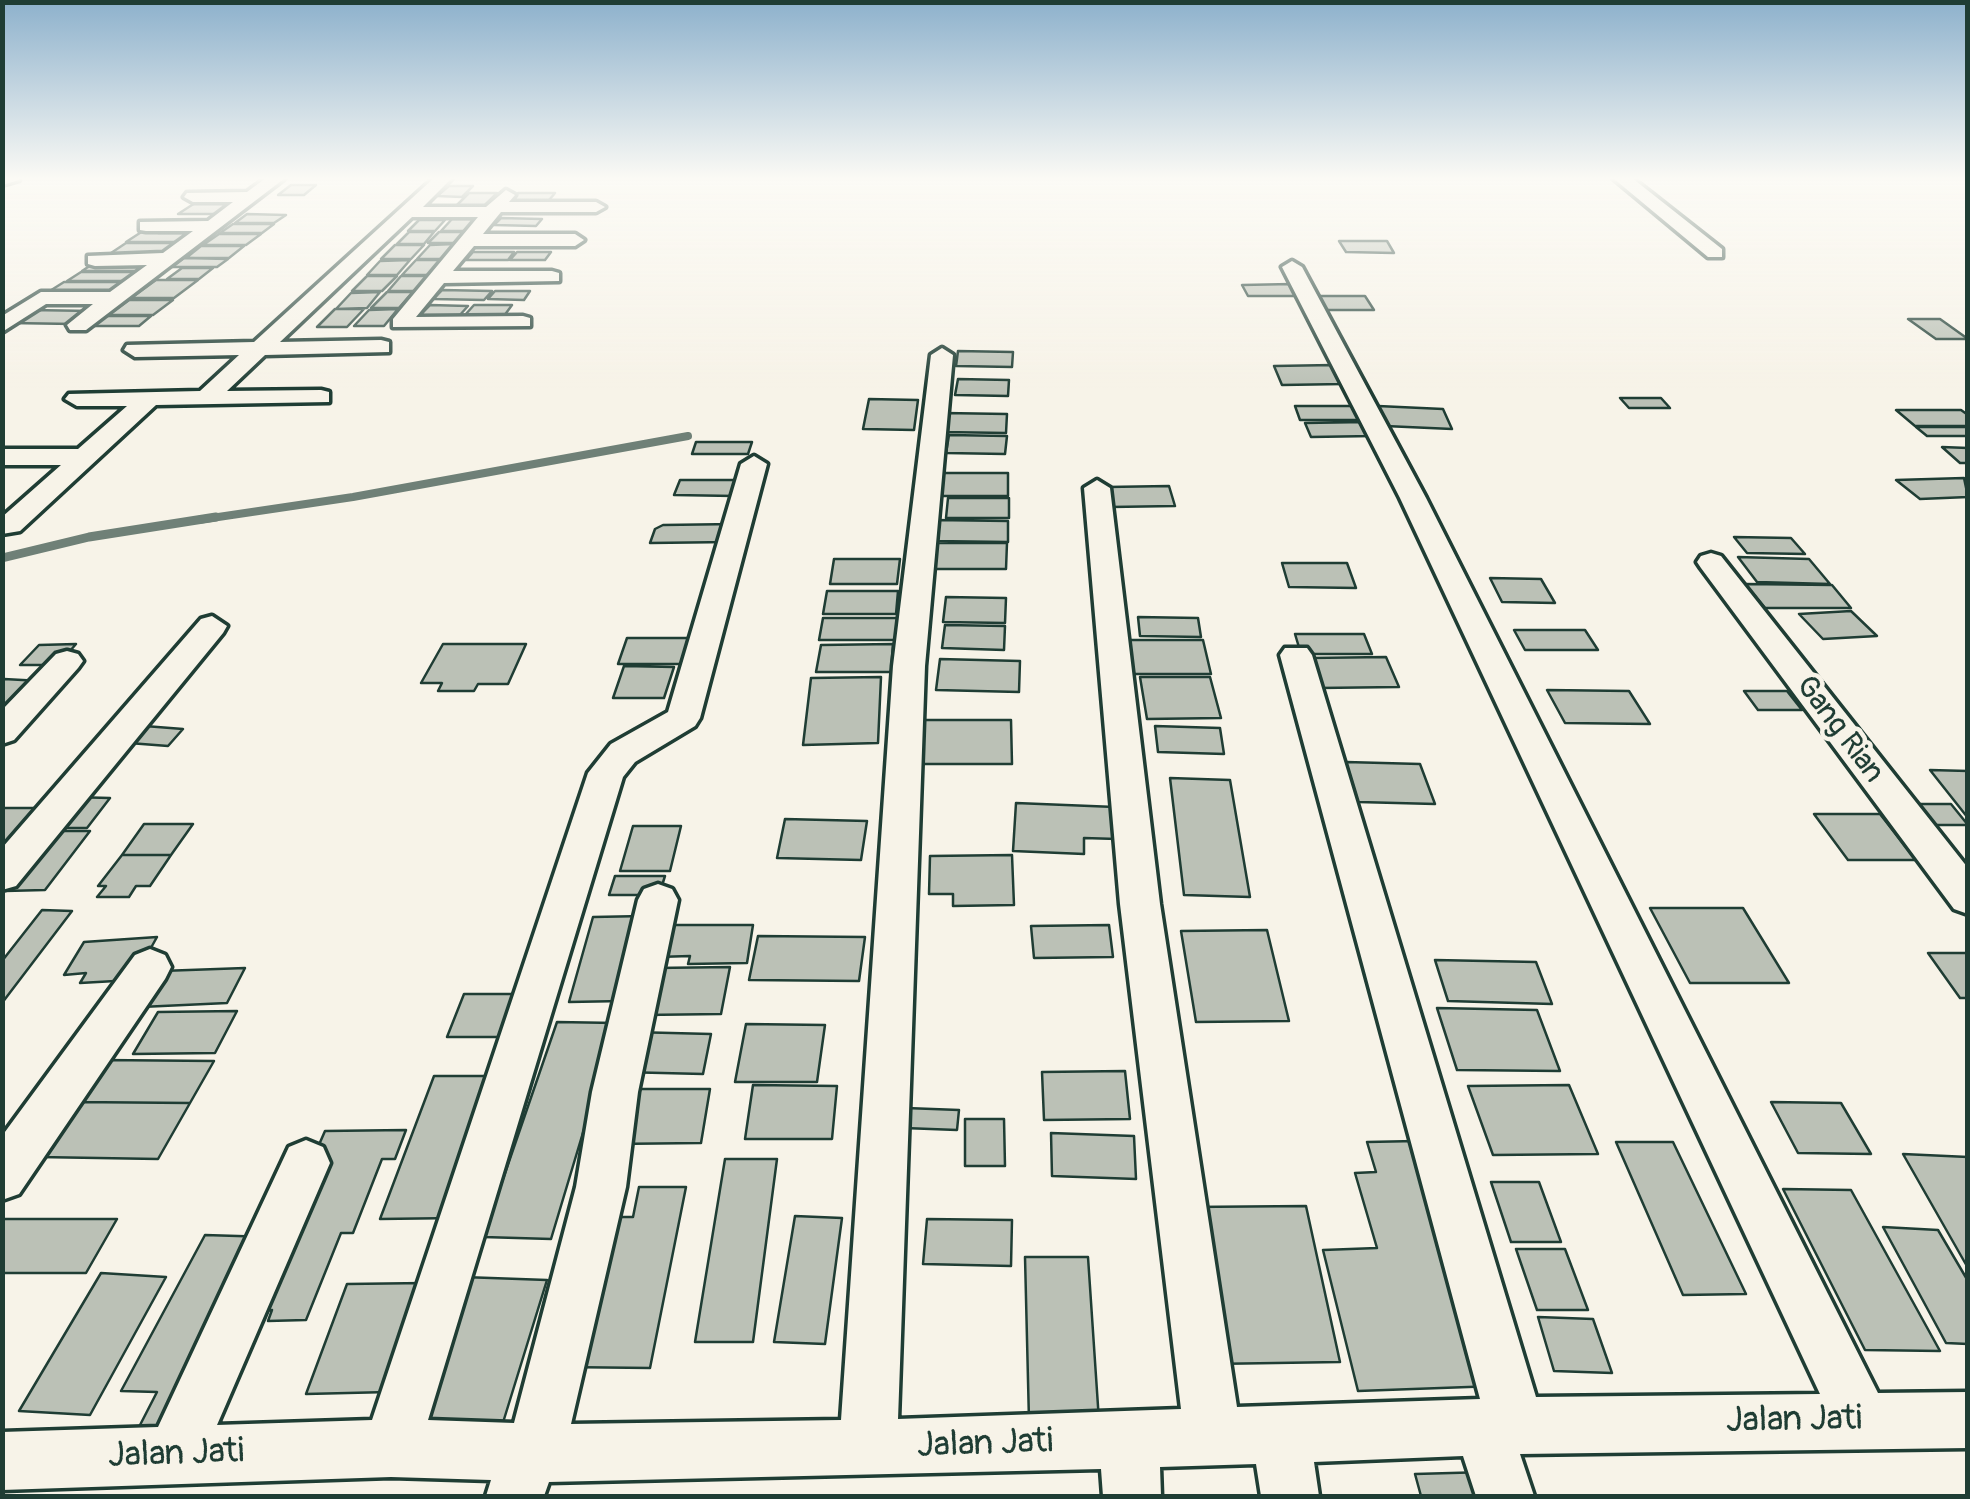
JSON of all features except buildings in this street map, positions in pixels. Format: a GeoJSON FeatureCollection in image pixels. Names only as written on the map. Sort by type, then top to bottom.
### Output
{"type":"FeatureCollection","features":[{"type":"Feature","properties":{"kind":"street"},"geometry":{"type":"LineString","coordinates":[[78,326],[182,248]]}},
{"type":"Feature","properties":{"kind":"street"},"geometry":{"type":"LineString","coordinates":[[206,398],[372,248]]}},
{"type":"Feature","properties":{"kind":"street"},"geometry":{"type":"LineString","coordinates":[[462,248],[400,323],[523,322]]}},
{"type":"Feature","properties":{"kind":"street"},"geometry":{"type":"LineString","coordinates":[[1710,248],[1715,252]]}},
{"type":"Feature","properties":{"kind":"street"},"geometry":{"type":"LineString","coordinates":[[95,260],[166,259]]}},
{"type":"Feature","properties":{"kind":"street"},"geometry":{"type":"LineString","coordinates":[[1292,267],[1413,498],[1862,1419]]}},
{"type":"Feature","properties":{"kind":"street"},"geometry":{"type":"LineString","coordinates":[[438,277],[552,276]]}},
{"type":"Feature","properties":{"kind":"street"},"geometry":{"type":"LineString","coordinates":[[2,326],[41,298],[115,298]]}},
{"type":"Feature","properties":{"kind":"street"},"geometry":{"type":"LineString","coordinates":[[135,350],[381,347]]}},
{"type":"Feature","properties":{"kind":"street"},"geometry":{"type":"LineString","coordinates":[[868,1449],[909,666],[942,355]]}},
{"type":"Feature","properties":{"kind":"street"},"geometry":{"type":"LineString","coordinates":[[77,399],[321,397]]}},
{"type":"Feature","properties":{"kind":"street"},"geometry":{"type":"LineString","coordinates":[[2,526],[10,526],[150,398]]}},
{"type":"Feature","properties":{"kind":"street"},"geometry":{"type":"LineString","coordinates":[[2,458],[85,457]]}},
{"type":"Feature","properties":{"kind":"street"},"geometry":{"type":"LineString","coordinates":[[391,1448],[606,773],[623,753],[683,718],[754,464]]}},
{"type":"Feature","properties":{"kind":"street"},"geometry":{"type":"LineString","coordinates":[[1097,488],[1140,904],[1213,1437]]}},
{"type":"Feature","properties":{"kind":"street","name":"Gang Rian"},"geometry":{"type":"LineString","coordinates":[[1710,562],[1968,898]]}},
{"type":"Feature","properties":{"kind":"street"},"geometry":{"type":"LineString","coordinates":[[2,875],[212,626]]}},
{"type":"Feature","properties":{"kind":"street"},"geometry":{"type":"LineString","coordinates":[[1296,654],[1499,1428],[1506,1496]]}},
{"type":"Feature","properties":{"kind":"street"},"geometry":{"type":"LineString","coordinates":[[2,732],[68,661]]}},
{"type":"Feature","properties":{"kind":"street"},"geometry":{"type":"LineString","coordinates":[[526,1467],[601,1188],[615,1092],[658,900]]}},
{"type":"Feature","properties":{"kind":"street"},"geometry":{"type":"LineString","coordinates":[[2,1177],[150,966]]}},
{"type":"Feature","properties":{"kind":"street"},"geometry":{"type":"LineString","coordinates":[[175,1455],[306,1163]]}},
{"type":"Feature","properties":{"kind":"street","name":"Jalan Jati"},"geometry":{"type":"LineString","coordinates":[[2,1462],[391,1448],[526,1467],[868,1449],[1131,1469],[1213,1437],[1862,1419],[1968,1420]]}},
{"type":"Feature","properties":{"kind":"street"},"geometry":{"type":"LineString","coordinates":[[1280,1434],[1290,1496]]}},
{"type":"Feature","properties":{"kind":"waterway"},"geometry":{"type":"LineString","coordinates":[[198,520],[353,497],[688,436]]}},
{"type":"Feature","properties":{"kind":"waterway"},"geometry":{"type":"LineString","coordinates":[[2,558],[89,537],[216,517]]}}]}
